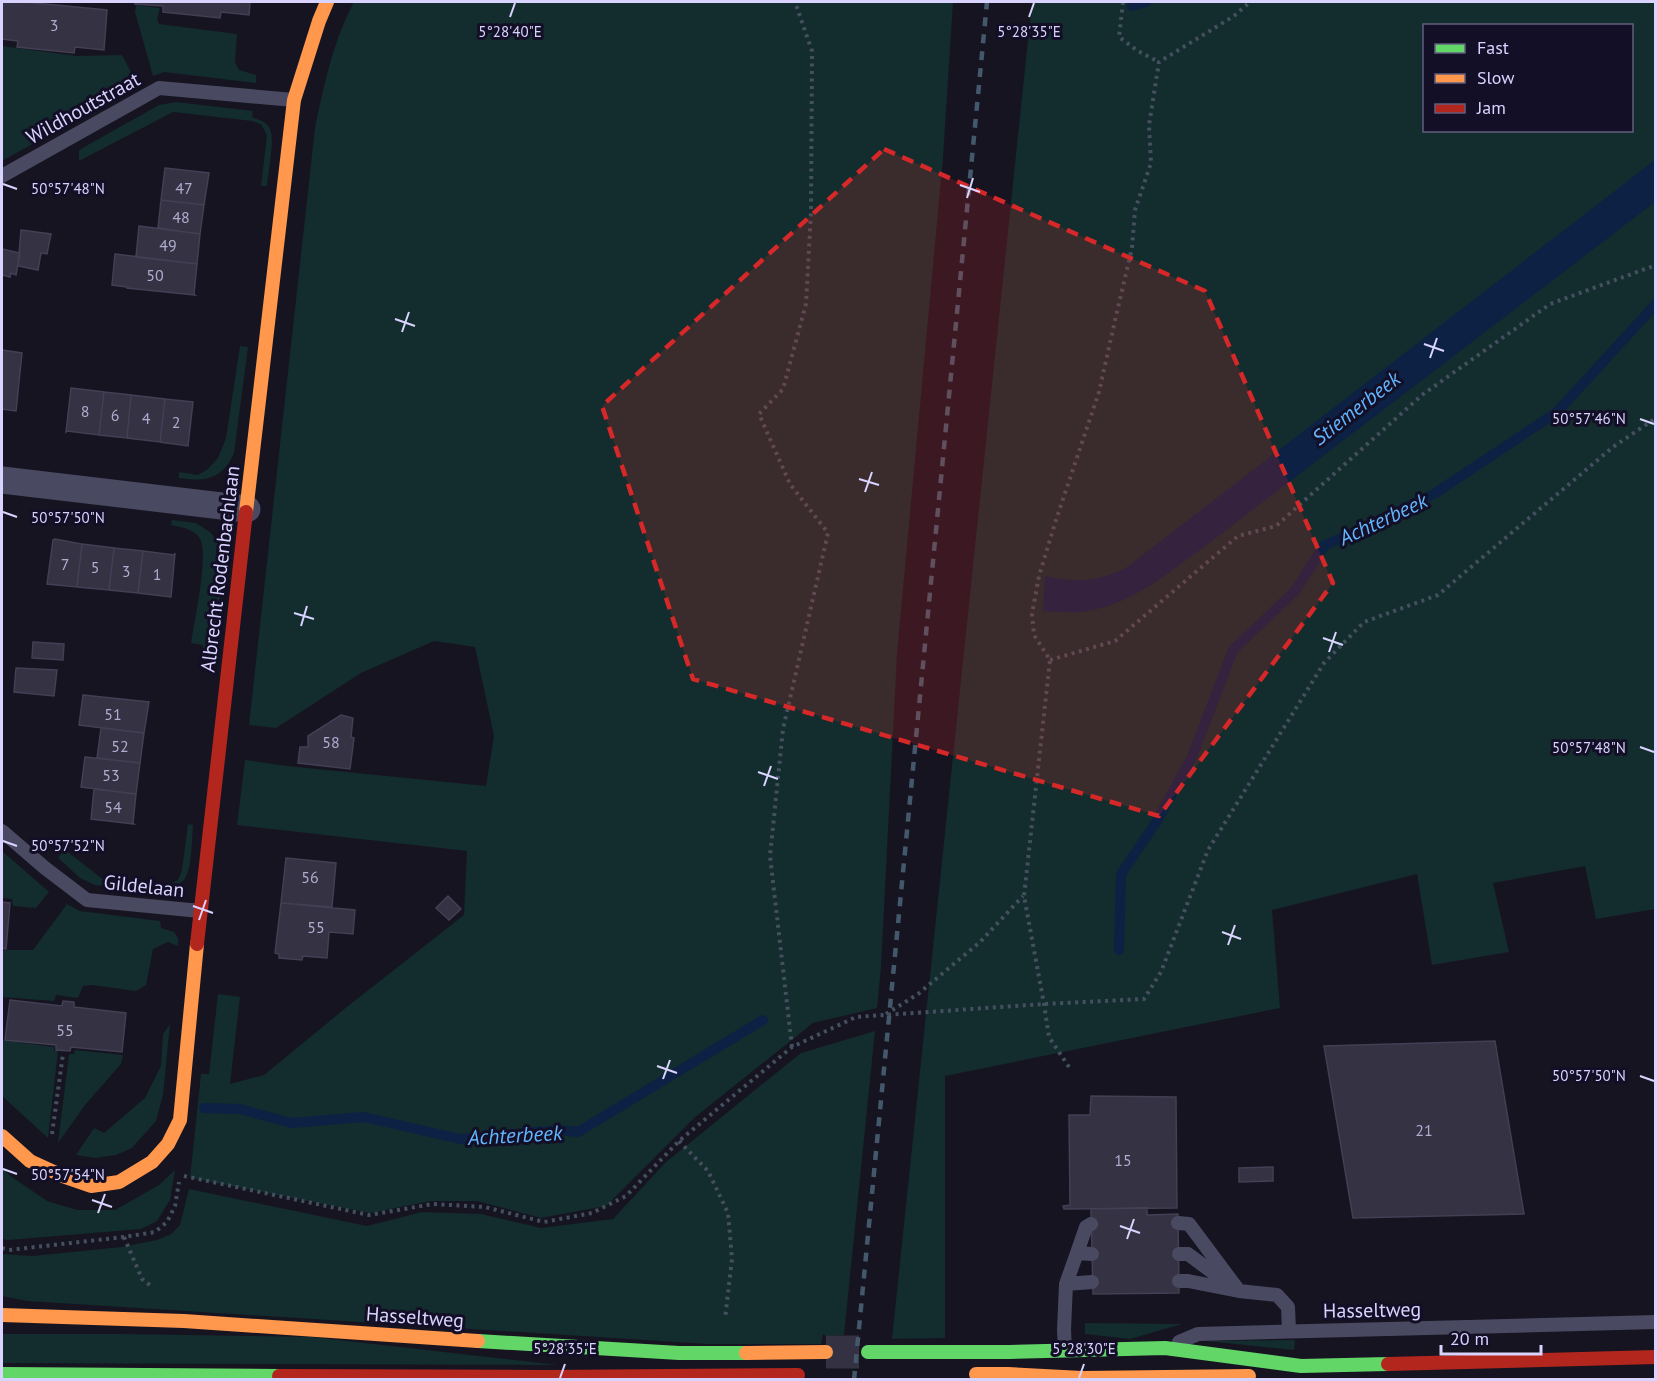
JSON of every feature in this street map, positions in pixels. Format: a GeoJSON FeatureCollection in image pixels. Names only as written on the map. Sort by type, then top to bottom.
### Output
{"type":"FeatureCollection","features":[{"type":"Feature","properties":{"kind":"main road","name":"Albrecht Rodenbachlaan"},"geometry":{"type":"LineString","coordinates":[[2,1136],[30,1161],[91,1186],[119,1182],[152,1162],[168,1144],[180,1120],[200,911],[294,100],[327,2]]}},
{"type":"Feature","properties":{"kind":"main road","name":"Hasseltweg"},"geometry":{"type":"LineString","coordinates":[[2,1315],[184,1321],[608,1350],[679,1353],[826,1353]]}},
{"type":"Feature","properties":{"kind":"main road","name":"Hasseltweg"},"geometry":{"type":"LineString","coordinates":[[868,1352],[1165,1348],[1300,1366],[1656,1357]]}},
{"type":"Feature","properties":{"kind":"main road","name":"Hasseltweg"},"geometry":{"type":"LineString","coordinates":[[961,1374],[1107,1379],[1254,1376],[1300,1366]]}},
{"type":"Feature","properties":{"kind":"main road"},"geometry":{"type":"LineString","coordinates":[[2,1374],[470,1378],[813,1375]]}},
{"type":"Feature","properties":{"kind":"street"},"geometry":{"type":"LineString","coordinates":[[2,480],[247,509]]}},
{"type":"Feature","properties":{"kind":"lane","name":"Wildhoutstraat"},"geometry":{"type":"LineString","coordinates":[[2,176],[159,88],[294,100]]}},
{"type":"Feature","properties":{"kind":"lane","name":"Gildelaan"},"geometry":{"type":"LineString","coordinates":[[2,831],[87,900],[200,911]]}},
{"type":"Feature","properties":{"kind":"lane"},"geometry":{"type":"LineString","coordinates":[[1178,1223],[1189,1224],[1239,1291]]}},
{"type":"Feature","properties":{"kind":"lane"},"geometry":{"type":"LineString","coordinates":[[1065,1350],[1065,1284],[1086,1227],[1092,1224]]}},
{"type":"Feature","properties":{"kind":"lane"},"geometry":{"type":"LineString","coordinates":[[1077,1253],[1092,1254]]}},
{"type":"Feature","properties":{"kind":"lane"},"geometry":{"type":"LineString","coordinates":[[1179,1254],[1188,1254],[1239,1291]]}},
{"type":"Feature","properties":{"kind":"lane"},"geometry":{"type":"LineString","coordinates":[[1179,1281],[1277,1295],[1288,1307],[1289,1331]]}},
{"type":"Feature","properties":{"kind":"lane"},"geometry":{"type":"LineString","coordinates":[[1065,1284],[1092,1282]]}},
{"type":"Feature","properties":{"kind":"lane","name":"Hasseltweg"},"geometry":{"type":"LineString","coordinates":[[1165,1348],[1198,1334],[1656,1322]]}},
{"type":"Feature","properties":{"kind":"path"},"geometry":{"type":"LineString","coordinates":[[792,1047],[770,856],[783,729],[828,533],[790,484],[759,414],[783,389],[806,304],[810,212],[812,51],[795,2]]}},
{"type":"Feature","properties":{"kind":"path"},"geometry":{"type":"LineString","coordinates":[[1123,2],[1119,37],[1138,51],[1159,62]]}},
{"type":"Feature","properties":{"kind":"path"},"geometry":{"type":"LineString","coordinates":[[1069,1067],[1049,1037],[1024,896],[1050,660],[1034,635],[1032,614],[1039,576],[1099,392],[1132,248],[1135,210],[1151,163],[1149,125],[1159,62],[1234,16],[1250,2]]}},
{"type":"Feature","properties":{"kind":"path"},"geometry":{"type":"LineString","coordinates":[[1050,660],[1115,641],[1238,536],[1276,526],[1422,395],[1550,304],[1656,264]]}},
{"type":"Feature","properties":{"kind":"path"},"geometry":{"type":"LineString","coordinates":[[2,1248],[9,1250],[155,1232],[167,1222],[175,1206],[180,1176],[369,1215],[433,1203],[485,1207],[544,1222],[592,1213],[626,1196],[679,1141],[792,1047],[856,1017],[1144,999],[1161,972],[1208,850],[1324,663],[1364,622],[1438,595],[1613,447],[1656,418]]}},
{"type":"Feature","properties":{"kind":"path"},"geometry":{"type":"LineString","coordinates":[[884,1015],[918,994],[980,942],[1024,896]]}},
{"type":"Feature","properties":{"kind":"path"},"geometry":{"type":"LineString","coordinates":[[52,1136],[63,1053]]}},
{"type":"Feature","properties":{"kind":"path"},"geometry":{"type":"LineString","coordinates":[[679,1141],[708,1171],[728,1213],[732,1259],[723,1328]]}},
{"type":"Feature","properties":{"kind":"highlighted area"},"geometry":{"type":"Polygon","coordinates":[[[884,149],[1205,291],[1333,583],[1159,816],[693,679],[602,406],[884,149]]]}},
{"type":"Feature","properties":{"kind":"green space"},"geometry":{"type":"Polygon","coordinates":[[[354,2],[953,2],[943,158],[897,654],[877,1008],[813,1023],[694,1118],[606,1206],[541,1218],[477,1201],[431,1201],[370,1213],[190,1178],[201,1074],[209,1074],[218,994],[240,997],[230,1084],[264,1075],[464,915],[467,851],[237,825],[245,760],[486,786],[494,736],[475,647],[434,641],[361,673],[276,728],[249,725],[315,128],[335,48],[354,2]]]}},
{"type":"Feature","properties":{"kind":"green space"},"geometry":{"type":"Polygon","coordinates":[[[1032,2],[1655,2],[1655,909],[1596,919],[1585,866],[1493,883],[1509,952],[1432,965],[1417,874],[1272,910],[1280,1008],[945,1076],[945,1338],[892,1339],[1032,2]]]}},
{"type":"Feature","properties":{"kind":"green space"},"geometry":{"type":"Polygon","coordinates":[[[136,5],[160,8],[157,19],[159,24],[237,34],[235,62],[239,70],[256,75],[256,83],[164,72],[153,76],[135,12],[136,5]]]}},
{"type":"Feature","properties":{"kind":"green space"},"geometry":{"type":"Polygon","coordinates":[[[2,46],[77,56],[122,55],[132,74],[135,87],[2,161],[2,46]]]}},
{"type":"Feature","properties":{"kind":"green space"},"geometry":{"type":"Polygon","coordinates":[[[176,102],[253,111],[252,117],[266,124],[272,137],[267,186],[261,186],[267,135],[261,124],[252,121],[173,112],[79,161],[79,150],[159,105],[176,102]]]}},
{"type":"Feature","properties":{"kind":"green space"},"geometry":{"type":"Polygon","coordinates":[[[240,346],[248,347],[234,453],[230,462],[212,477],[179,478],[179,472],[198,475],[208,469],[218,458],[226,438],[240,346]]]}},
{"type":"Feature","properties":{"kind":"green space"},"geometry":{"type":"Polygon","coordinates":[[[172,520],[196,523],[210,532],[221,545],[224,562],[213,661],[202,659],[203,645],[191,643],[202,573],[203,559],[200,539],[187,529],[171,525],[172,520]]]}},
{"type":"Feature","properties":{"kind":"green space"},"geometry":{"type":"Polygon","coordinates":[[[188,824],[193,825],[191,855],[186,877],[178,884],[164,886],[163,892],[95,885],[80,878],[58,858],[64,849],[101,878],[162,885],[172,883],[178,880],[182,870],[188,824]]]}},
{"type":"Feature","properties":{"kind":"green space"},"geometry":{"type":"Polygon","coordinates":[[[2,851],[49,892],[36,908],[13,906],[12,899],[2,898],[2,851]]]}},
{"type":"Feature","properties":{"kind":"green space"},"geometry":{"type":"Polygon","coordinates":[[[67,904],[80,911],[160,921],[161,928],[174,932],[178,938],[178,946],[168,942],[153,949],[146,985],[136,991],[92,985],[83,986],[78,998],[56,995],[54,1001],[2,997],[2,950],[33,950],[67,904]]]}},
{"type":"Feature","properties":{"kind":"green space"},"geometry":{"type":"Polygon","coordinates":[[[170,1024],[163,1095],[156,1121],[132,1148],[116,1155],[95,1158],[76,1155],[94,1128],[104,1133],[145,1098],[161,1066],[163,1034],[170,1024]]]}},
{"type":"Feature","properties":{"kind":"green space"},"geometry":{"type":"Polygon","coordinates":[[[875,1031],[844,1335],[826,1336],[823,1334],[821,1344],[708,1344],[27,1301],[2,1296],[2,1254],[32,1256],[122,1247],[157,1240],[171,1234],[180,1225],[189,1189],[367,1226],[422,1212],[481,1214],[541,1228],[613,1219],[666,1162],[801,1053],[875,1031]]]}},
{"type":"Feature","properties":{"kind":"green space"},"geometry":{"type":"Polygon","coordinates":[[[2,1040],[54,1047],[54,1051],[58,1051],[48,1138],[2,1096],[2,1040]]]}},
{"type":"Feature","properties":{"kind":"green space"},"geometry":{"type":"Polygon","coordinates":[[[75,1050],[123,1055],[121,1064],[85,1105],[58,1143],[69,1054],[74,1054],[75,1050]]]}},
{"type":"Feature","properties":{"kind":"green space"},"geometry":{"type":"Polygon","coordinates":[[[2,1168],[47,1201],[77,1210],[115,1210],[159,1185],[175,1170],[170,1200],[157,1221],[141,1229],[8,1240],[2,1239],[2,1168]]]}},
{"type":"Feature","properties":{"kind":"green space"},"geometry":{"type":"Polygon","coordinates":[[[1085,1323],[1182,1324],[1130,1339],[1085,1334],[1085,1323]]]}},
{"type":"Feature","properties":{"kind":"green space"},"geometry":{"type":"Polygon","coordinates":[[[2,1334],[312,1337],[558,1365],[2,1363],[2,1334]]]}},
{"type":"Feature","properties":{"kind":"green space"},"geometry":{"type":"Polygon","coordinates":[[[1295,1340],[1294,1350],[1206,1341],[1295,1340]]]}},
{"type":"Feature","properties":{"kind":"water","name":"Stiemerbeek"},"geometry":{"type":"Polygon","coordinates":[[[1655,160],[1655,202],[1208,544],[1148,587],[1116,603],[1080,612],[1043,611],[1045,576],[1067,580],[1086,580],[1096,579],[1126,568],[1655,160]]]}},
{"type":"Feature","properties":{"kind":"building"},"geometry":{"type":"Polygon","coordinates":[[[2,2],[107,10],[104,50],[75,47],[74,53],[17,47],[18,41],[2,39],[2,2]]]}},
{"type":"Feature","properties":{"kind":"building"},"geometry":{"type":"Polygon","coordinates":[[[135,2],[250,2],[249,15],[221,12],[220,18],[163,12],[163,6],[135,4],[135,2]]]}},
{"type":"Feature","properties":{"kind":"building"},"geometry":{"type":"Polygon","coordinates":[[[165,168],[209,173],[204,205],[161,200],[165,168]]]}},
{"type":"Feature","properties":{"kind":"building"},"geometry":{"type":"Polygon","coordinates":[[[161,200],[204,205],[200,234],[158,228],[161,200]]]}},
{"type":"Feature","properties":{"kind":"building"},"geometry":{"type":"Polygon","coordinates":[[[139,226],[200,234],[197,264],[136,257],[139,226]]]}},
{"type":"Feature","properties":{"kind":"building"},"geometry":{"type":"Polygon","coordinates":[[[21,230],[51,234],[47,254],[41,253],[38,270],[18,266],[21,230]]]}},
{"type":"Feature","properties":{"kind":"building"},"geometry":{"type":"Polygon","coordinates":[[[2,249],[20,253],[16,275],[11,273],[10,277],[2,275],[2,249]]]}},
{"type":"Feature","properties":{"kind":"building"},"geometry":{"type":"Polygon","coordinates":[[[115,254],[197,264],[195,295],[112,285],[115,254]]]}},
{"type":"Feature","properties":{"kind":"building"},"geometry":{"type":"Polygon","coordinates":[[[2,350],[22,353],[16,411],[2,409],[2,350]]]}},
{"type":"Feature","properties":{"kind":"building"},"geometry":{"type":"Polygon","coordinates":[[[71,388],[104,392],[99,435],[66,432],[71,388]]]}},
{"type":"Feature","properties":{"kind":"building"},"geometry":{"type":"Polygon","coordinates":[[[104,392],[131,395],[127,438],[99,435],[104,392]]]}},
{"type":"Feature","properties":{"kind":"building"},"geometry":{"type":"Polygon","coordinates":[[[131,395],[165,399],[160,442],[127,438],[131,395]]]}},
{"type":"Feature","properties":{"kind":"building"},"geometry":{"type":"Polygon","coordinates":[[[165,399],[193,402],[188,446],[160,442],[165,399]]]}},
{"type":"Feature","properties":{"kind":"building"},"geometry":{"type":"Polygon","coordinates":[[[55,539],[82,544],[77,587],[47,584],[55,539]]]}},
{"type":"Feature","properties":{"kind":"building"},"geometry":{"type":"Polygon","coordinates":[[[82,544],[114,548],[109,590],[77,587],[82,544]]]}},
{"type":"Feature","properties":{"kind":"building"},"geometry":{"type":"Polygon","coordinates":[[[114,548],[143,551],[138,593],[109,590],[114,548]]]}},
{"type":"Feature","properties":{"kind":"building"},"geometry":{"type":"Polygon","coordinates":[[[143,551],[174,555],[175,553],[171,597],[138,593],[143,551]]]}},
{"type":"Feature","properties":{"kind":"building"},"geometry":{"type":"Polygon","coordinates":[[[33,642],[64,644],[63,660],[32,658],[33,642]]]}},
{"type":"Feature","properties":{"kind":"building"},"geometry":{"type":"Polygon","coordinates":[[[16,668],[57,670],[54,696],[14,692],[16,668]]]}},
{"type":"Feature","properties":{"kind":"building"},"geometry":{"type":"Polygon","coordinates":[[[83,695],[149,702],[144,733],[79,725],[83,695]]]}},
{"type":"Feature","properties":{"kind":"building"},"geometry":{"type":"Polygon","coordinates":[[[341,715],[353,718],[351,737],[354,738],[350,769],[298,763],[300,747],[308,747],[308,736],[341,715]]]}},
{"type":"Feature","properties":{"kind":"building"},"geometry":{"type":"Polygon","coordinates":[[[101,728],[144,733],[140,763],[97,758],[101,728]]]}},
{"type":"Feature","properties":{"kind":"building"},"geometry":{"type":"Polygon","coordinates":[[[85,757],[140,763],[136,794],[81,787],[85,757]]]}},
{"type":"Feature","properties":{"kind":"building"},"geometry":{"type":"Polygon","coordinates":[[[94,789],[136,794],[134,824],[91,819],[94,789]]]}},
{"type":"Feature","properties":{"kind":"building"},"geometry":{"type":"Polygon","coordinates":[[[286,858],[336,863],[332,907],[281,903],[286,858]]]}},
{"type":"Feature","properties":{"kind":"building"},"geometry":{"type":"Polygon","coordinates":[[[448,896],[461,909],[449,920],[436,908],[448,896]]]}},
{"type":"Feature","properties":{"kind":"building"},"geometry":{"type":"Polygon","coordinates":[[[2,902],[10,903],[6,949],[2,948],[2,902]]]}},
{"type":"Feature","properties":{"kind":"building"},"geometry":{"type":"Polygon","coordinates":[[[281,903],[355,910],[353,934],[329,932],[327,958],[303,956],[302,960],[279,958],[279,954],[275,953],[281,903]]]}},
{"type":"Feature","properties":{"kind":"building"},"geometry":{"type":"Polygon","coordinates":[[[10,1000],[62,1006],[63,1001],[74,1002],[74,1007],[126,1013],[122,1052],[71,1047],[70,1051],[56,1050],[56,1045],[5,1040],[10,1000]]]}},
{"type":"Feature","properties":{"kind":"building"},"geometry":{"type":"Polygon","coordinates":[[[1495,1041],[1524,1214],[1353,1218],[1324,1046],[1495,1041]]]}},
{"type":"Feature","properties":{"kind":"building"},"geometry":{"type":"Polygon","coordinates":[[[1091,1096],[1176,1097],[1177,1208],[1064,1209],[1063,1206],[1070,1205],[1069,1115],[1090,1115],[1091,1096]]]}},
{"type":"Feature","properties":{"kind":"building"},"geometry":{"type":"Polygon","coordinates":[[[1273,1167],[1273,1181],[1239,1182],[1239,1168],[1273,1167]]]}},
{"type":"Feature","properties":{"kind":"building"},"geometry":{"type":"Polygon","coordinates":[[[1147,1208],[1147,1215],[1178,1214],[1179,1293],[1093,1294],[1091,1209],[1147,1208]]]}},
{"type":"Feature","properties":{"kind":"waterway"},"geometry":{"type":"LineString","coordinates":[[1132,6],[1146,2]]}},
{"type":"Feature","properties":{"kind":"waterway","name":"Achterbeek"},"geometry":{"type":"LineString","coordinates":[[1119,950],[1121,874],[1157,821],[1192,757],[1233,650],[1295,591],[1324,546],[1434,494],[1557,412],[1656,304]]}},
{"type":"Feature","properties":{"kind":"waterway","name":"Achterbeek"},"geometry":{"type":"LineString","coordinates":[[204,1108],[240,1109],[291,1123],[364,1117],[460,1139],[559,1130],[578,1132],[763,1020]]}},
{"type":"Feature","properties":{"kind":"tunnel"},"geometry":{"type":"LineString","coordinates":[[826,1352],[868,1352]]}},
{"type":"Feature","properties":{"kind":"railway"},"geometry":{"type":"LineString","coordinates":[[854,1380],[987,2]]}},
{"type":"Feature","properties":{"kind":"traffic: fast"},"geometry":{"type":"LineString","coordinates":[[478,1341],[679,1353],[746,1353]]}},
{"type":"Feature","properties":{"kind":"traffic: fast"},"geometry":{"type":"LineString","coordinates":[[868,1352],[1009,1352],[1165,1348],[1301,1366],[1388,1364]]}},
{"type":"Feature","properties":{"kind":"traffic: fast"},"geometry":{"type":"LineString","coordinates":[[2,1374],[279,1376]]}},
{"type":"Feature","properties":{"kind":"traffic: slow"},"geometry":{"type":"LineString","coordinates":[[246,512],[294,100],[327,2]]}},
{"type":"Feature","properties":{"kind":"traffic: slow"},"geometry":{"type":"LineString","coordinates":[[2,1136],[30,1161],[91,1186],[119,1182],[152,1162],[168,1144],[180,1120],[197,944]]}},
{"type":"Feature","properties":{"kind":"traffic: slow"},"geometry":{"type":"LineString","coordinates":[[2,1315],[184,1321],[478,1341]]}},
{"type":"Feature","properties":{"kind":"traffic: slow"},"geometry":{"type":"LineString","coordinates":[[746,1353],[826,1352]]}},
{"type":"Feature","properties":{"kind":"traffic: slow"},"geometry":{"type":"LineString","coordinates":[[976,1374],[1082,1378],[1249,1376]]}},
{"type":"Feature","properties":{"kind":"traffic: jam"},"geometry":{"type":"LineString","coordinates":[[197,944],[246,512]]}},
{"type":"Feature","properties":{"kind":"traffic: jam"},"geometry":{"type":"LineString","coordinates":[[1388,1364],[1656,1357]]}},
{"type":"Feature","properties":{"kind":"traffic: jam"},"geometry":{"type":"LineString","coordinates":[[279,1376],[798,1375]]}}]}
